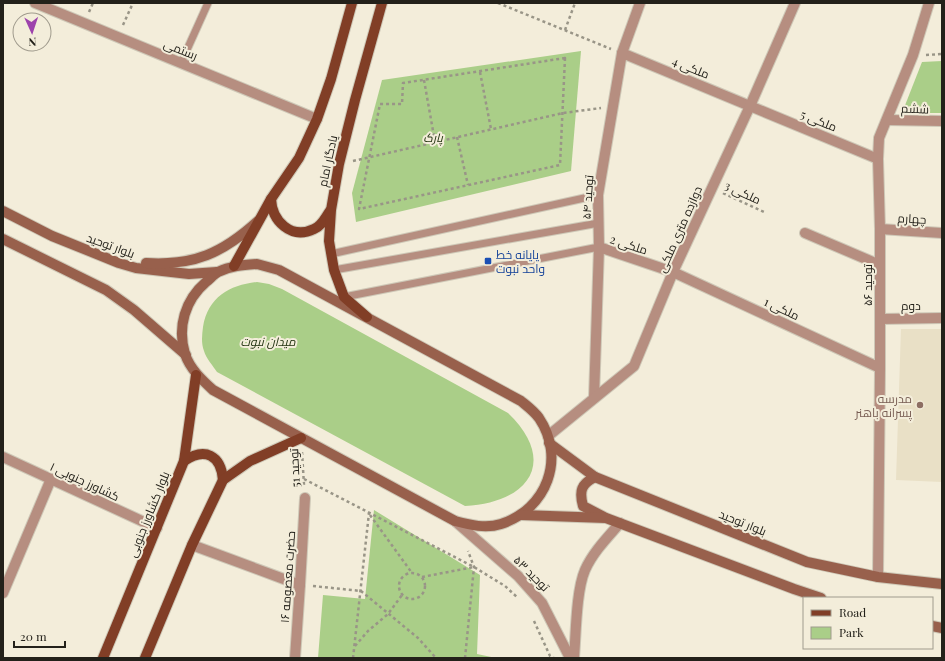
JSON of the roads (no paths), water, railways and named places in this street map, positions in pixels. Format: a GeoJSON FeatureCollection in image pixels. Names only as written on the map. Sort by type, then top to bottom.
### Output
{"type":"FeatureCollection","features":[{"type":"Feature","properties":{"kind":"main road","name":"یادگار امام"},"geometry":{"type":"LineString","coordinates":[[234,266],[271,199],[299,158],[317,119],[331,79],[352,3]]}},
{"type":"Feature","properties":{"kind":"main road","name":"یادگار امام"},"geometry":{"type":"LineString","coordinates":[[367,317],[344,297],[334,270],[329,241],[331,210],[339,164],[382,3]]}},
{"type":"Feature","properties":{"kind":"main road"},"geometry":{"type":"LineString","coordinates":[[271,199],[272,207],[279,222],[286,228],[296,232],[305,232],[314,229],[321,224],[331,210]]}},
{"type":"Feature","properties":{"kind":"main road","name":"بلوار توحید"},"geometry":{"type":"LineString","coordinates":[[3,211],[52,236],[98,255],[136,268],[189,274],[217,272]]}},
{"type":"Feature","properties":{"kind":"main road"},"geometry":{"type":"LineString","coordinates":[[98,255],[139,263],[155,264],[193,259],[214,253],[226,246],[240,237],[259,220]]}},
{"type":"Feature","properties":{"kind":"main road"},"geometry":{"type":"LineString","coordinates":[[3,239],[106,290],[134,310],[186,355]]}},
{"type":"Feature","properties":{"kind":"main road"},"geometry":{"type":"LineString","coordinates":[[257,264],[279,270],[521,400],[538,416],[549,439],[552,458],[548,480],[537,500],[521,515],[500,525],[477,526],[455,521],[213,390],[196,375],[186,355],[182,333],[186,310],[196,290],[217,272],[234,266],[257,264]]}},
{"type":"Feature","properties":{"kind":"main road","name":"بلوار کشاورز جنوبی"},"geometry":{"type":"LineString","coordinates":[[103,658],[184,461],[196,375]]}},
{"type":"Feature","properties":{"kind":"main road"},"geometry":{"type":"LineString","coordinates":[[145,658],[192,544],[223,480],[250,461],[301,438]]}},
{"type":"Feature","properties":{"kind":"main road","name":"بلوار توحید"},"geometry":{"type":"LineString","coordinates":[[549,439],[595,477],[807,562],[878,577],[942,584]]}},
{"type":"Feature","properties":{"kind":"main road"},"geometry":{"type":"LineString","coordinates":[[184,461],[194,454],[205,454],[216,459],[222,468],[223,480]]}},
{"type":"Feature","properties":{"kind":"main road"},"geometry":{"type":"LineString","coordinates":[[595,477],[587,481],[582,489],[580,498],[582,506],[606,518],[817,597]]}},
{"type":"Feature","properties":{"kind":"main road"},"geometry":{"type":"LineString","coordinates":[[521,515],[606,518]]}},
{"type":"Feature","properties":{"kind":"street","name":"رستمی"},"geometry":{"type":"LineString","coordinates":[[35,3],[317,119]]}},
{"type":"Feature","properties":{"kind":"street","name":"توحید ۵۴"},"geometry":{"type":"LineString","coordinates":[[594,398],[599,247],[598,195],[622,53],[640,3]]}},
{"type":"Feature","properties":{"kind":"street","name":"دوازده متری ملکی"},"geometry":{"type":"LineString","coordinates":[[549,439],[594,398],[634,366],[673,272],[750,106],[794,3]]}},
{"type":"Feature","properties":{"kind":"street","name":"توحید ۵۶"},"geometry":{"type":"LineString","coordinates":[[878,577],[880,368],[879,138],[913,55],[929,3]]}},
{"type":"Feature","properties":{"kind":"street","name":"ملکی 4"},"geometry":{"type":"LineString","coordinates":[[622,53],[750,106]]}},
{"type":"Feature","properties":{"kind":"street","name":"ملکی 5"},"geometry":{"type":"LineString","coordinates":[[750,106],[878,159]]}},
{"type":"Feature","properties":{"kind":"street","name":"ششم"},"geometry":{"type":"LineString","coordinates":[[887,120],[942,121]]}},
{"type":"Feature","properties":{"kind":"street","name":"چهارم"},"geometry":{"type":"LineString","coordinates":[[880,229],[942,233]]}},
{"type":"Feature","properties":{"kind":"street"},"geometry":{"type":"LineString","coordinates":[[805,233],[880,265]]}},
{"type":"Feature","properties":{"kind":"street","name":"ملکی 2"},"geometry":{"type":"LineString","coordinates":[[599,247],[673,272]]}},
{"type":"Feature","properties":{"kind":"street","name":"ملکی 1"},"geometry":{"type":"LineString","coordinates":[[673,272],[880,368]]}},
{"type":"Feature","properties":{"kind":"street","name":"دوم"},"geometry":{"type":"LineString","coordinates":[[880,319],[942,318]]}},
{"type":"Feature","properties":{"kind":"street","name":"کشاورز جنوبی ۱"},"geometry":{"type":"LineString","coordinates":[[3,457],[157,528]]}},
{"type":"Feature","properties":{"kind":"street"},"geometry":{"type":"LineString","coordinates":[[3,594],[51,479]]}},
{"type":"Feature","properties":{"kind":"street","name":"حضرت معصومه ۱۶"},"geometry":{"type":"LineString","coordinates":[[294,658],[300,585],[304,498]]}},
{"type":"Feature","properties":{"kind":"street","name":"توحید ۵۳"},"geometry":{"type":"LineString","coordinates":[[455,521],[518,576],[542,602],[570,658]]}},
{"type":"Feature","properties":{"kind":"street"},"geometry":{"type":"LineString","coordinates":[[574,658],[580,592],[585,570],[598,550],[620,523]]}},
{"type":"Feature","properties":{"kind":"street"},"geometry":{"type":"LineString","coordinates":[[192,544],[300,585]]}},
{"type":"Feature","properties":{"kind":"lane"},"geometry":{"type":"LineString","coordinates":[[182,63],[208,3]]}},
{"type":"Feature","properties":{"kind":"lane"},"geometry":{"type":"LineString","coordinates":[[331,254],[598,195]]}},
{"type":"Feature","properties":{"kind":"lane"},"geometry":{"type":"LineString","coordinates":[[334,270],[598,223]]}},
{"type":"Feature","properties":{"kind":"lane"},"geometry":{"type":"LineString","coordinates":[[344,297],[599,247]]}},
{"type":"Feature","properties":{"kind":"place","name":"پایانه خط واحد نبوت"},"geometry":{"type":"Point","coordinates":[488,261]}},
{"type":"Feature","properties":{"kind":"place","name":"مدرسه پسرانه باهنر"},"geometry":{"type":"Point","coordinates":[920,405]}},
{"type":"Feature","properties":{"kind":"park label","name":"پارک"},"geometry":{"type":"Point","coordinates":[433,137]}},
{"type":"Feature","properties":{"kind":"park label","name":"میدان نبوت"},"geometry":{"type":"Point","coordinates":[268,341]}}]}
